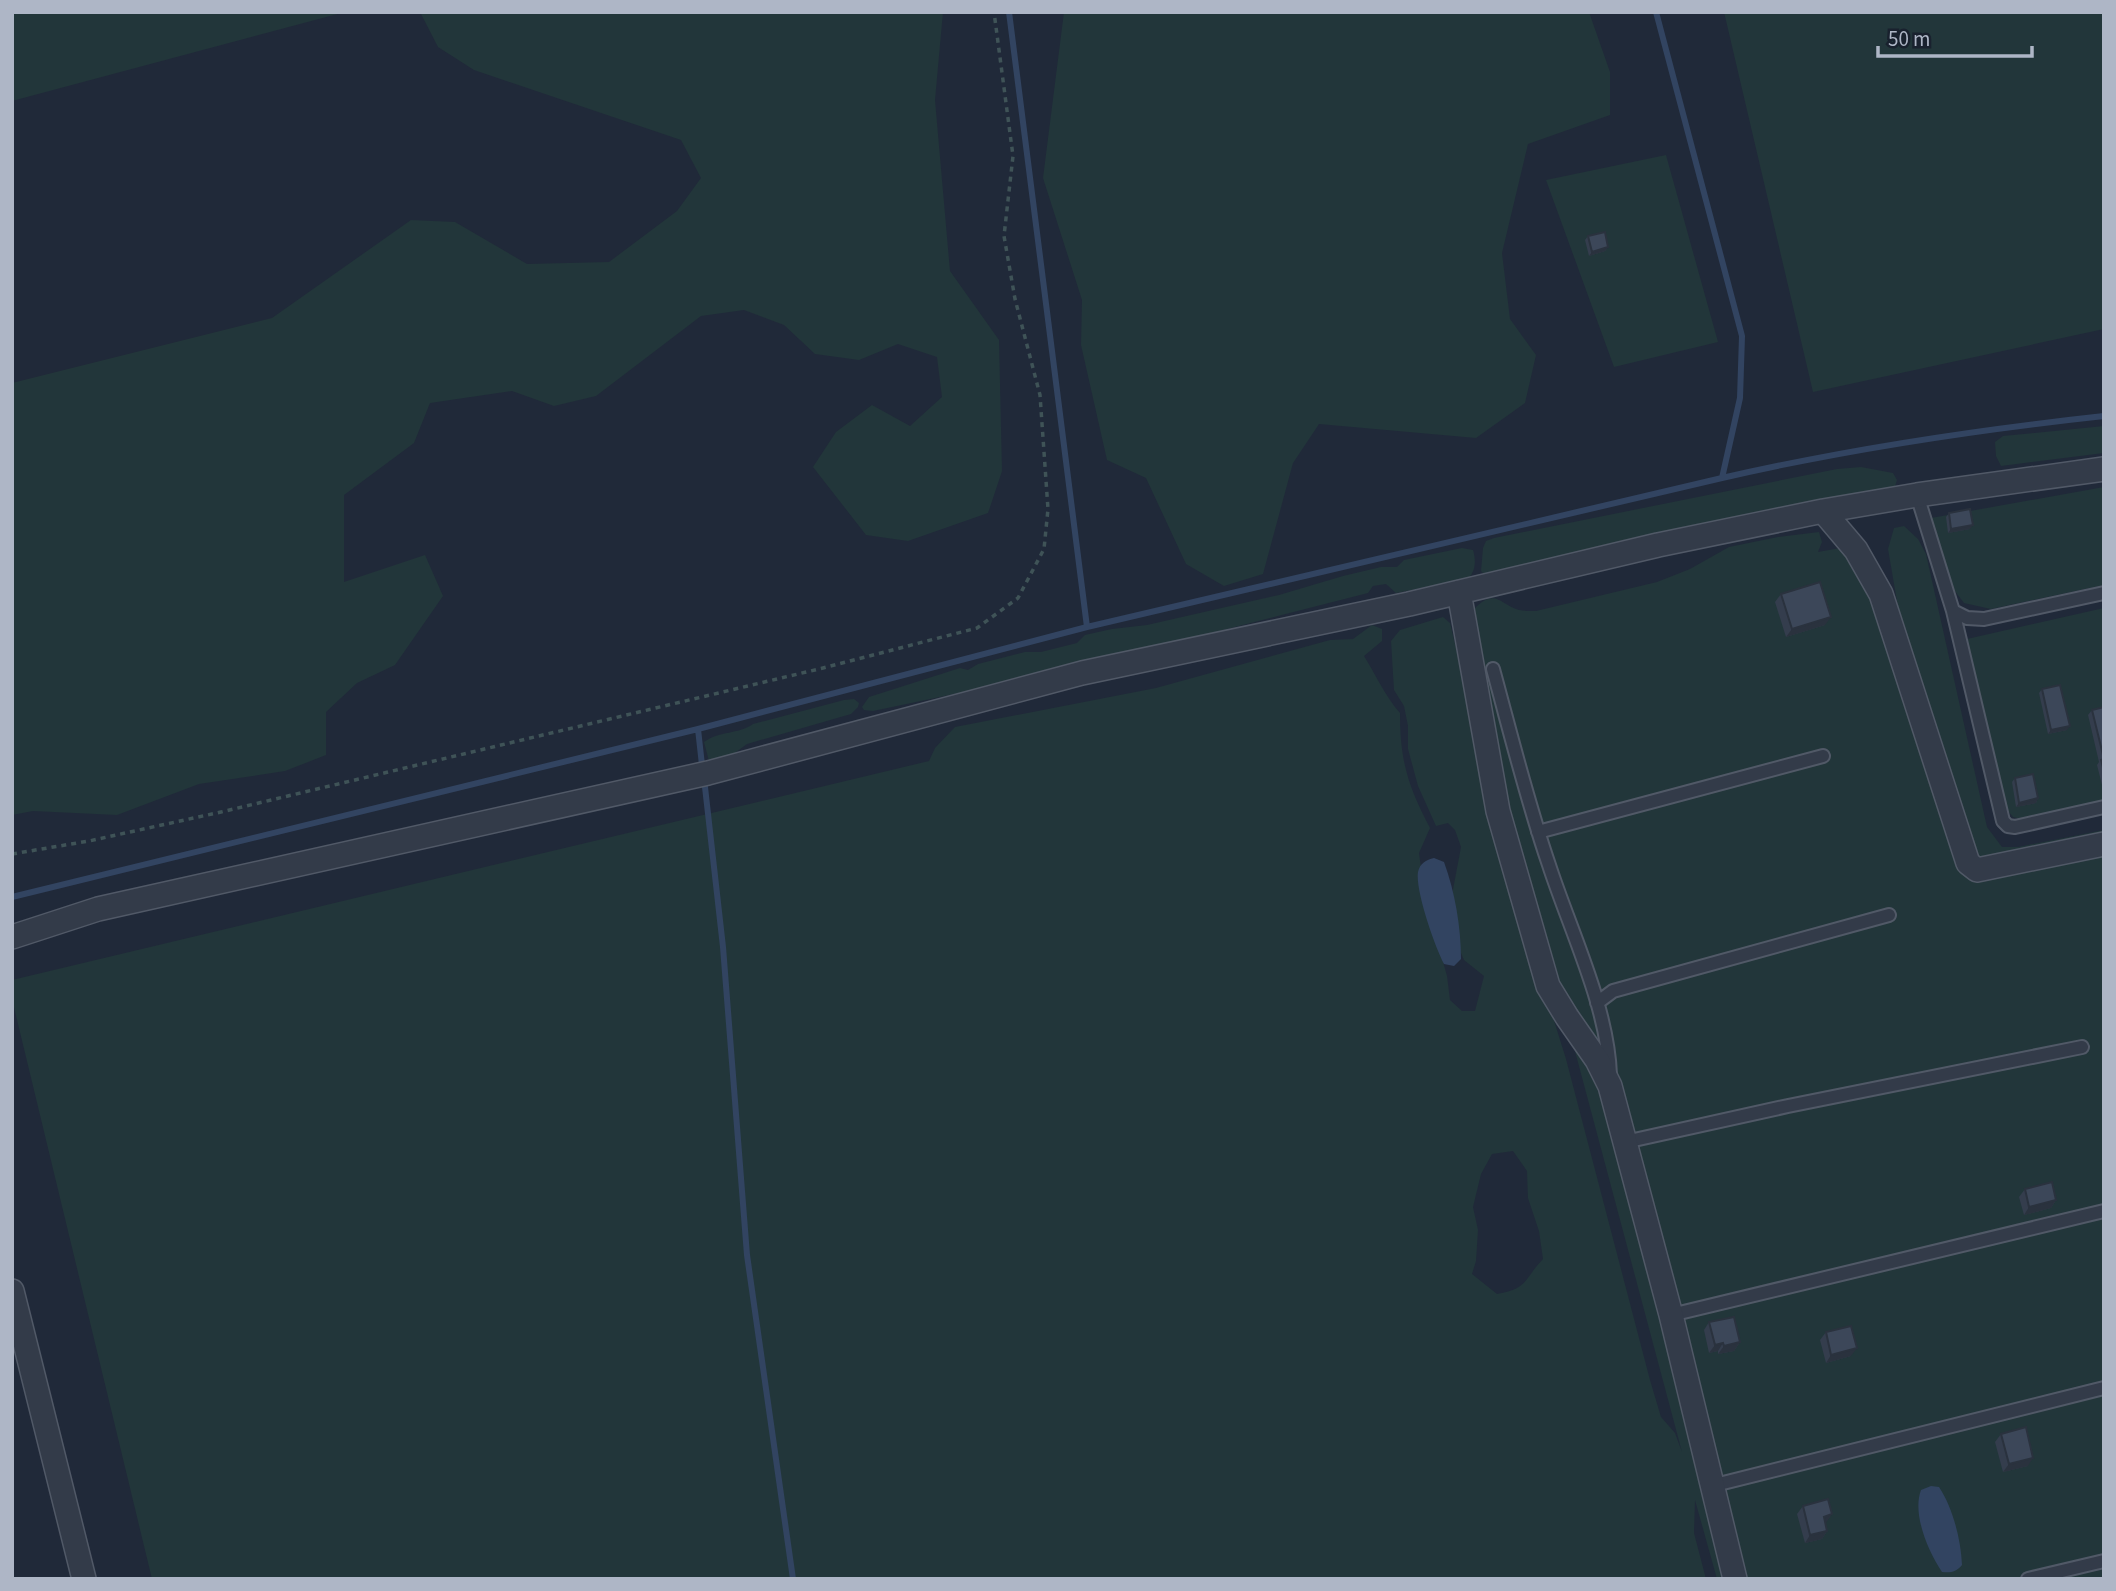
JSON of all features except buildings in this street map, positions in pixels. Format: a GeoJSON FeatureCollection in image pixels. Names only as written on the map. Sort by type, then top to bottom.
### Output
{"type":"FeatureCollection","features":[{"type":"Feature","properties":{"kind":"street"},"geometry":{"type":"LineString","coordinates":[[12,937],[98,909],[708,773],[1082,673],[1823,511],[2104,469]]}},
{"type":"Feature","properties":{"kind":"street"},"geometry":{"type":"LineString","coordinates":[[1823,511],[1856,550],[1881,594],[1968,863],[1977,870],[2104,844]]}},
{"type":"Feature","properties":{"kind":"street"},"geometry":{"type":"LineString","coordinates":[[1459,592],[1498,811],[1548,986],[1597,1060],[1610,1086],[1671,1315],[1735,1579]]}},
{"type":"Feature","properties":{"kind":"street"},"geometry":{"type":"LineString","coordinates":[[12,1292],[84,1579]]}},
{"type":"Feature","properties":{"kind":"lane"},"geometry":{"type":"LineString","coordinates":[[1917,495],[1953,611],[2003,821],[2008,826],[2015,827],[2104,807]]}},
{"type":"Feature","properties":{"kind":"lane"},"geometry":{"type":"LineString","coordinates":[[1953,611],[1967,618],[1984,620],[2104,593]]}},
{"type":"Feature","properties":{"kind":"lane"},"geometry":{"type":"LineString","coordinates":[[1493,669],[1538,832],[1597,1003],[1609,1060],[1610,1086]]}},
{"type":"Feature","properties":{"kind":"lane"},"geometry":{"type":"LineString","coordinates":[[1538,832],[1822,756]]}},
{"type":"Feature","properties":{"kind":"lane"},"geometry":{"type":"LineString","coordinates":[[1597,1003],[1613,991],[1889,915]]}},
{"type":"Feature","properties":{"kind":"lane"},"geometry":{"type":"LineString","coordinates":[[1625,1142],[2082,1047]]}},
{"type":"Feature","properties":{"kind":"lane"},"geometry":{"type":"LineString","coordinates":[[1671,1315],[2104,1211]]}},
{"type":"Feature","properties":{"kind":"lane"},"geometry":{"type":"LineString","coordinates":[[1711,1486],[2104,1388]]}},
{"type":"Feature","properties":{"kind":"lane"},"geometry":{"type":"LineString","coordinates":[[2028,1579],[2104,1561]]}},
{"type":"Feature","properties":{"kind":"path"},"geometry":{"type":"LineString","coordinates":[[12,853],[89,841],[823,668],[977,628],[1018,598],[1045,550],[1048,509],[1040,395],[1014,299],[1004,236],[1013,156],[994,12]]}},
{"type":"Feature","properties":{"kind":"green space"},"geometry":{"type":"Polygon","coordinates":[[[12,12],[345,12],[12,101],[12,12]]]}},
{"type":"Feature","properties":{"kind":"green space"},"geometry":{"type":"Polygon","coordinates":[[[420,12],[943,12],[935,100],[950,271],[999,340],[1002,471],[988,513],[908,541],[866,535],[813,467],[836,432],[872,405],[910,426],[942,397],[937,357],[898,344],[859,360],[815,354],[784,325],[744,310],[701,316],[596,396],[554,406],[512,391],[430,403],[414,443],[344,495],[344,582],[425,555],[443,596],[395,665],[357,683],[326,712],[326,755],[285,771],[199,784],[117,815],[33,811],[12,815],[12,383],[272,318],[411,220],[455,222],[527,264],[609,262],[677,211],[701,178],[681,140],[474,70],[438,47],[420,12]]]}},
{"type":"Feature","properties":{"kind":"green space"},"geometry":{"type":"Polygon","coordinates":[[[1064,12],[1589,12],[1610,72],[1610,115],[1528,144],[1502,253],[1510,319],[1536,355],[1525,403],[1476,438],[1319,424],[1293,463],[1263,574],[1224,586],[1186,564],[1146,478],[1107,460],[1081,345],[1082,300],[1043,178],[1064,12]]]}},
{"type":"Feature","properties":{"kind":"green space"},"geometry":{"type":"Polygon","coordinates":[[[1724,12],[2104,12],[2104,329],[1813,392],[1724,12]]]}},
{"type":"Feature","properties":{"kind":"green space"},"geometry":{"type":"Polygon","coordinates":[[[1666,155],[1718,342],[1614,367],[1546,180],[1666,155]]]}},
{"type":"Feature","properties":{"kind":"green space"},"geometry":{"type":"Polygon","coordinates":[[[2104,426],[2104,453],[2001,466],[1996,456],[1995,442],[2003,436],[2104,426]]]}},
{"type":"Feature","properties":{"kind":"green space"},"geometry":{"type":"Polygon","coordinates":[[[1861,467],[1893,473],[1897,480],[1895,486],[1755,513],[1497,574],[1486,576],[1481,571],[1483,548],[1486,541],[1494,538],[1837,469],[1861,467]]]}},
{"type":"Feature","properties":{"kind":"green space"},"geometry":{"type":"Polygon","coordinates":[[[2104,487],[2104,585],[1991,609],[1964,603],[1951,586],[1931,518],[2104,487]]]}},
{"type":"Feature","properties":{"kind":"green space"},"geometry":{"type":"Polygon","coordinates":[[[1904,526],[1918,539],[1926,554],[1987,827],[2002,847],[2018,847],[2104,830],[2104,1579],[1717,1579],[1695,1500],[1694,1533],[1706,1579],[152,1579],[12,999],[12,980],[929,761],[935,748],[955,727],[1156,688],[1330,640],[1353,639],[1372,625],[1382,629],[1382,641],[1364,656],[1400,713],[1407,773],[1430,828],[1419,853],[1425,897],[1447,976],[1450,1000],[1462,1011],[1475,1011],[1484,976],[1464,960],[1458,946],[1451,900],[1461,847],[1455,830],[1448,823],[1436,826],[1418,786],[1408,749],[1408,726],[1404,706],[1394,690],[1391,641],[1400,630],[1443,617],[1450,623],[1517,902],[1566,1059],[1650,1380],[1661,1417],[1675,1433],[1682,1452],[1560,995],[1508,823],[1473,622],[1474,609],[1493,598],[1519,610],[1536,611],[1657,582],[1690,569],[1729,547],[1819,532],[1822,542],[1818,552],[1851,546],[1913,694],[1888,549],[1894,528],[1904,526]],[[1513,1151],[1492,1154],[1481,1174],[1473,1207],[1478,1230],[1476,1261],[1472,1274],[1497,1294],[1520,1286],[1543,1259],[1539,1231],[1528,1198],[1527,1171],[1513,1151]]]}},
{"type":"Feature","properties":{"kind":"green space"},"geometry":{"type":"Polygon","coordinates":[[[1462,548],[1473,550],[1474,554],[1474,569],[1468,579],[1396,593],[1386,584],[1373,586],[1368,593],[1157,647],[873,711],[864,710],[862,707],[869,697],[960,668],[968,670],[978,664],[1025,652],[1041,652],[1077,643],[1085,635],[1147,625],[1279,595],[1343,576],[1381,567],[1397,567],[1404,560],[1462,548]]]}},
{"type":"Feature","properties":{"kind":"green space"},"geometry":{"type":"Polygon","coordinates":[[[2104,608],[2104,800],[2021,819],[2013,817],[2005,807],[1967,639],[2104,608]]]}},
{"type":"Feature","properties":{"kind":"green space"},"geometry":{"type":"Polygon","coordinates":[[[854,699],[859,703],[851,714],[747,744],[732,755],[709,761],[704,742],[710,738],[753,724],[854,699]]]}},
{"type":"Feature","properties":{"kind":"water"},"geometry":{"type":"Polygon","coordinates":[[[1434,858],[1444,862],[1457,910],[1461,959],[1454,966],[1444,964],[1440,956],[1420,892],[1419,869],[1424,862],[1434,858]]]}},
{"type":"Feature","properties":{"kind":"water"},"geometry":{"type":"Polygon","coordinates":[[[1931,1486],[1939,1487],[1955,1525],[1962,1565],[1953,1572],[1942,1572],[1920,1521],[1921,1490],[1931,1486]]]}},
{"type":"Feature","properties":{"kind":"waterway"},"geometry":{"type":"LineString","coordinates":[[1009,12],[1087,627]]}},
{"type":"Feature","properties":{"kind":"waterway"},"geometry":{"type":"LineString","coordinates":[[1656,12],[1742,336],[1740,398],[1722,478]]}},
{"type":"Feature","properties":{"kind":"waterway"},"geometry":{"type":"LineString","coordinates":[[12,897],[698,729],[1087,627],[1722,478],[1912,441],[2104,416]]}},
{"type":"Feature","properties":{"kind":"waterway"},"geometry":{"type":"LineString","coordinates":[[698,729],[702,765]]}},
{"type":"Feature","properties":{"kind":"waterway"},"geometry":{"type":"LineString","coordinates":[[705,787],[723,947],[747,1255],[793,1579]]}}]}
